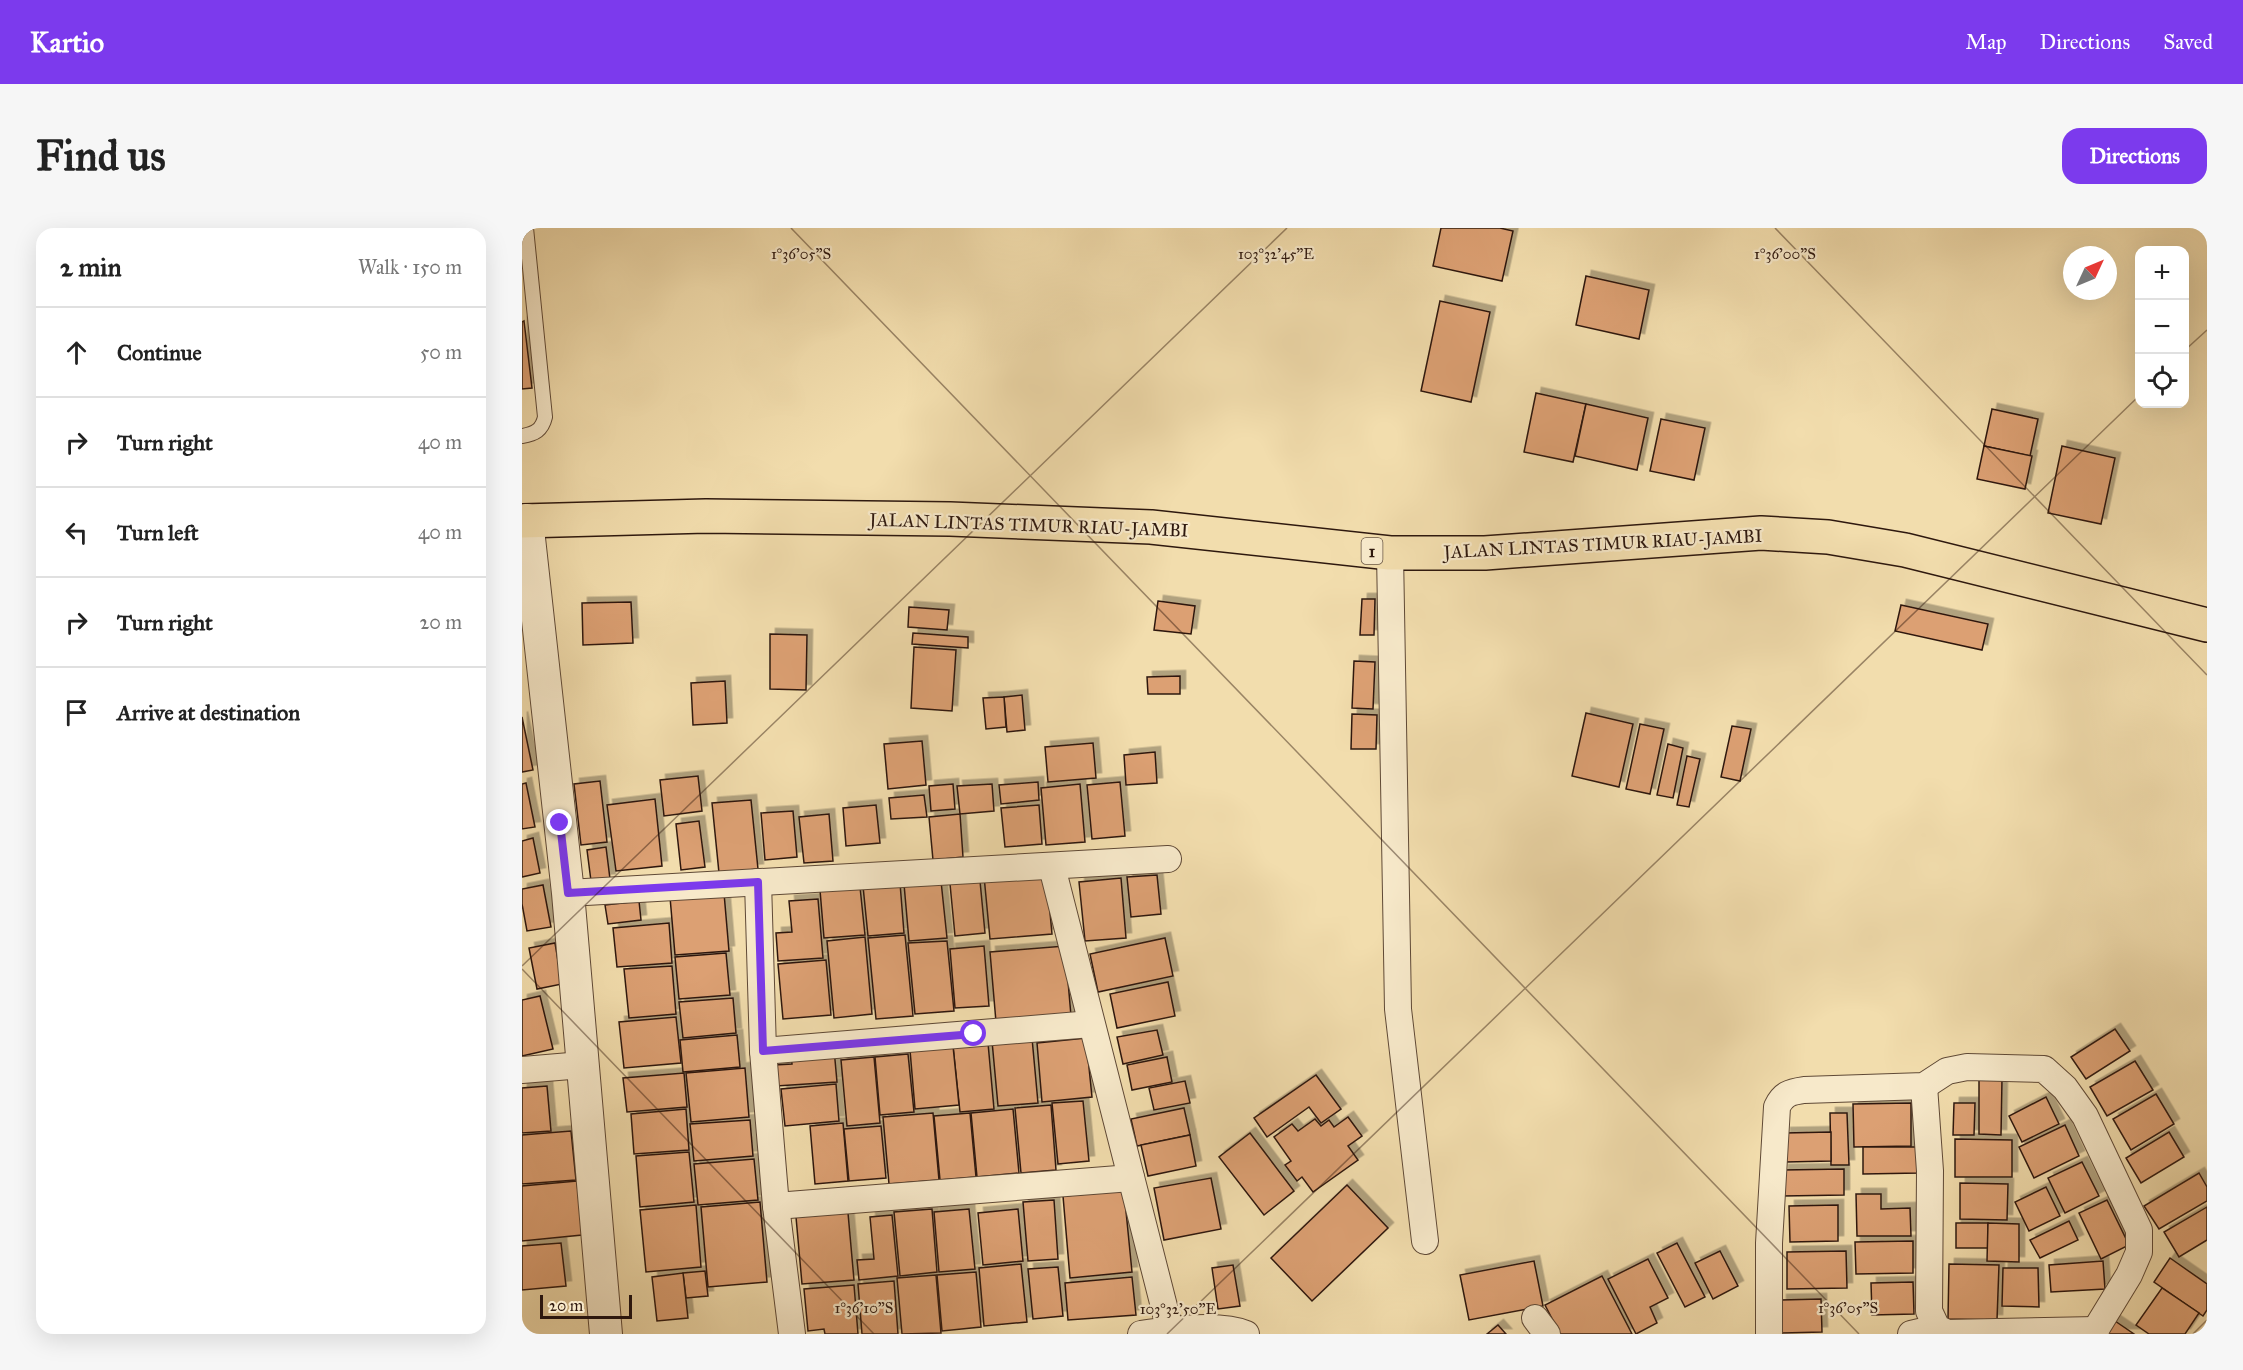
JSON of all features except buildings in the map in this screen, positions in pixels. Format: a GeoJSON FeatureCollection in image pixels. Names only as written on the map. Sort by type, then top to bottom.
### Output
{"type":"FeatureCollection","features":[{"type":"Feature","properties":{"kind":"highway","name":"JALAN LINTAS TIMUR RIAU-JAMBI"},"geometry":{"type":"LineString","coordinates":[[524,520],[706,516],[986,521],[1151,527],[1390,553],[1485,553],[1761,533],[1828,537],[1905,549],[2207,625]]}},
{"type":"Feature","properties":{"kind":"street"},"geometry":{"type":"LineString","coordinates":[[524,520],[568,893],[606,1334]]}},
{"type":"Feature","properties":{"kind":"street"},"geometry":{"type":"LineString","coordinates":[[1390,553],[1398,1009],[1425,1241]]}},
{"type":"Feature","properties":{"kind":"street"},"geometry":{"type":"LineString","coordinates":[[568,893],[1168,859]]}},
{"type":"Feature","properties":{"kind":"street"},"geometry":{"type":"LineString","coordinates":[[1053,867],[1170,1330]]}},
{"type":"Feature","properties":{"kind":"street"},"geometry":{"type":"LineString","coordinates":[[758,882],[763,1051],[776,1206],[792,1334]]}},
{"type":"Feature","properties":{"kind":"street"},"geometry":{"type":"LineString","coordinates":[[763,1051],[1091,1024]]}},
{"type":"Feature","properties":{"kind":"street"},"geometry":{"type":"LineString","coordinates":[[522,1070],[582,1065]]}},
{"type":"Feature","properties":{"kind":"street"},"geometry":{"type":"LineString","coordinates":[[1769,1334],[1768,1243],[1777,1107],[1781,1098],[1790,1092],[1804,1090],[1924,1086],[1947,1071],[1967,1066],[2044,1069],[2065,1088],[2085,1116],[2139,1230],[2139,1252],[2095,1332],[1947,1333],[1937,1328],[1929,1311],[1930,1171],[1924,1086]]}},
{"type":"Feature","properties":{"kind":"street"},"geometry":{"type":"LineString","coordinates":[[776,1206],[1131,1178]]}},
{"type":"Feature","properties":{"kind":"street"},"geometry":{"type":"LineString","coordinates":[[1911,1334],[1937,1328]]}},
{"type":"Feature","properties":{"kind":"street"},"geometry":{"type":"LineString","coordinates":[[1141,1334],[1170,1330],[1234,1329],[1246,1334]]}},
{"type":"Feature","properties":{"kind":"lane"},"geometry":{"type":"LineString","coordinates":[[522,436],[538,432],[543,426],[545,417],[526,228]]}},
{"type":"Feature","properties":{"kind":"route"},"geometry":{"type":"LineString","coordinates":[[560,823],[568,893],[758,882],[763,1051],[974,1034]]}}]}
